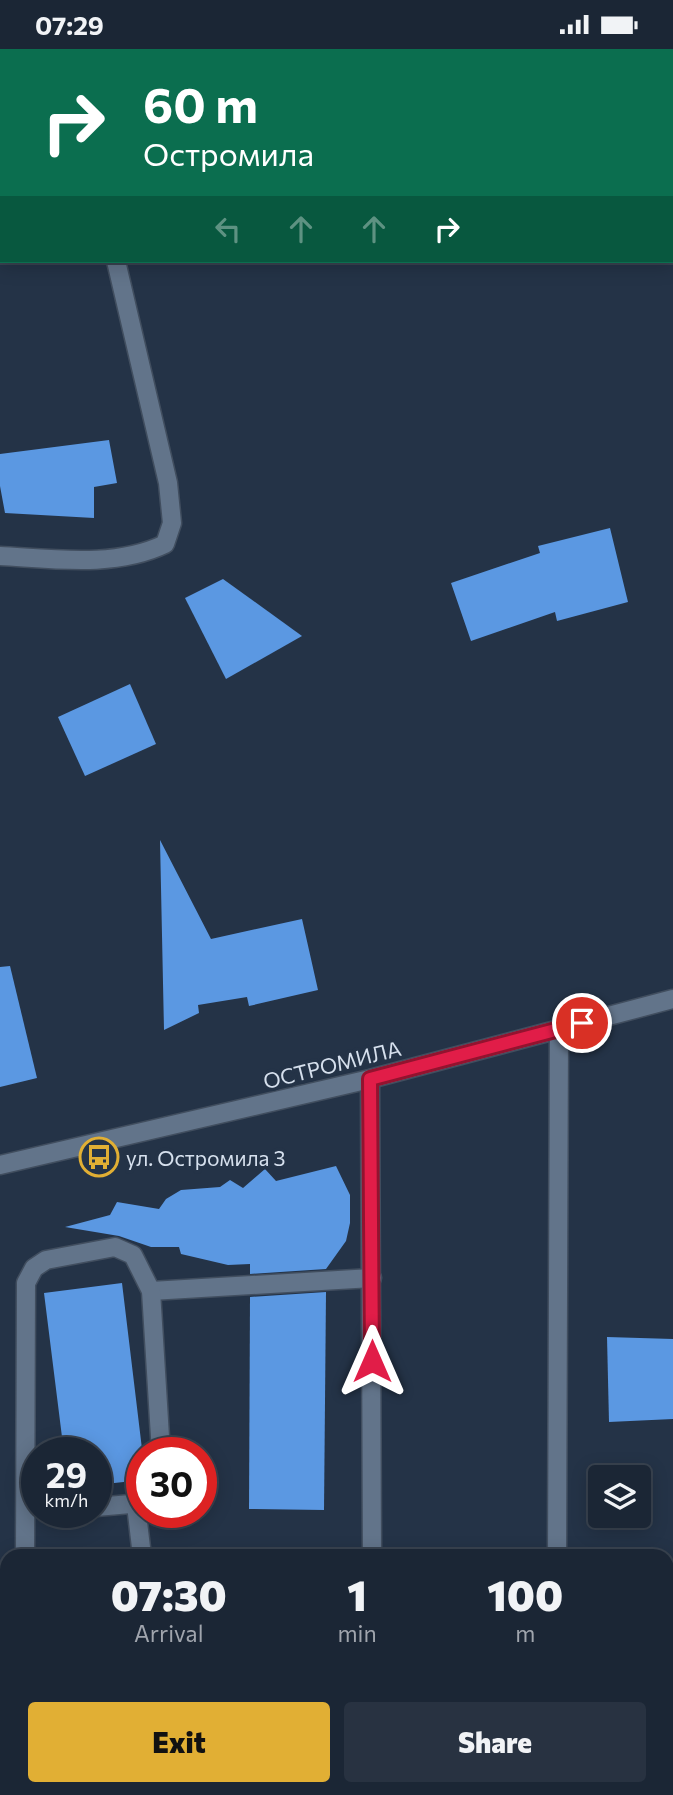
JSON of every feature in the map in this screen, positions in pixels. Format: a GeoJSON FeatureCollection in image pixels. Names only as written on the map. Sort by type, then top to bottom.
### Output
{"type":"FeatureCollection","features":[{"type":"Feature","properties":{"kind":"street"},"geometry":{"type":"LineString","coordinates":[[0,556],[85,561],[146,553],[165,544],[172,523],[169,482],[116,263]]}},
{"type":"Feature","properties":{"kind":"street","name":"ОСТРОМИЛА"},"geometry":{"type":"LineString","coordinates":[[0,1165],[370,1079],[673,999]]}},
{"type":"Feature","properties":{"kind":"street"},"geometry":{"type":"LineString","coordinates":[[557,1549],[559,1029]]}},
{"type":"Feature","properties":{"kind":"street"},"geometry":{"type":"LineString","coordinates":[[370,1079],[372,1549]]}},
{"type":"Feature","properties":{"kind":"street"},"geometry":{"type":"LineString","coordinates":[[29,1437],[26,1283],[34,1268],[46,1260],[115,1247],[133,1255],[151,1291],[160,1437]]}},
{"type":"Feature","properties":{"kind":"street"},"geometry":{"type":"LineString","coordinates":[[151,1291],[372,1278]]}},
{"type":"Feature","properties":{"kind":"street"},"geometry":{"type":"LineString","coordinates":[[26,1549],[29,1528]]}},
{"type":"Feature","properties":{"kind":"street"},"geometry":{"type":"LineString","coordinates":[[140,1528],[142,1549]]}},
{"type":"Feature","properties":{"kind":"building"},"geometry":{"type":"Polygon","coordinates":[[[109,440],[117,483],[94,487],[94,518],[5,513],[0,486],[0,454],[109,440]]]}},
{"type":"Feature","properties":{"kind":"building"},"geometry":{"type":"Polygon","coordinates":[[[610,528],[628,602],[557,621],[555,612],[471,641],[451,583],[540,553],[538,546],[610,528]]]}},
{"type":"Feature","properties":{"kind":"building"},"geometry":{"type":"Polygon","coordinates":[[[223,579],[302,636],[226,679],[185,598],[223,579]]]}},
{"type":"Feature","properties":{"kind":"building"},"geometry":{"type":"Polygon","coordinates":[[[130,684],[156,744],[85,776],[58,717],[130,684]]]}},
{"type":"Feature","properties":{"kind":"building"},"geometry":{"type":"Polygon","coordinates":[[[160,840],[211,939],[302,919],[318,990],[249,1006],[247,997],[198,1005],[199,1013],[164,1030],[160,840]]]}},
{"type":"Feature","properties":{"kind":"building"},"geometry":{"type":"Polygon","coordinates":[[[10,966],[37,1078],[0,1087],[0,967],[10,966]]]}},
{"type":"Feature","properties":{"kind":"building"},"geometry":{"type":"Polygon","coordinates":[[[336,1166],[350,1195],[350,1223],[346,1241],[326,1269],[250,1274],[250,1264],[228,1265],[181,1254],[179,1247],[151,1247],[119,1236],[65,1227],[110,1215],[117,1202],[159,1209],[166,1199],[181,1190],[220,1187],[230,1180],[243,1188],[265,1169],[276,1181],[336,1166]]]}},
{"type":"Feature","properties":{"kind":"building"},"geometry":{"type":"Polygon","coordinates":[[[122,1283],[141,1437],[126,1437],[126,1482],[112,1483],[112,1437],[62,1437],[44,1293],[122,1283]]]}},
{"type":"Feature","properties":{"kind":"building"},"geometry":{"type":"Polygon","coordinates":[[[326,1292],[324,1510],[249,1509],[250,1297],[326,1292]]]}},
{"type":"Feature","properties":{"kind":"building"},"geometry":{"type":"Polygon","coordinates":[[[607,1337],[673,1339],[673,1419],[609,1422],[607,1337]]]}},
{"type":"Feature","properties":{"kind":"place","name":"ул. Остромила 3"},"geometry":{"type":"Point","coordinates":[99,1157]}},
{"type":"Feature","properties":{"kind":"route"},"geometry":{"type":"LineString","coordinates":[[372,1361],[370,1079],[582,1023]]}}]}
